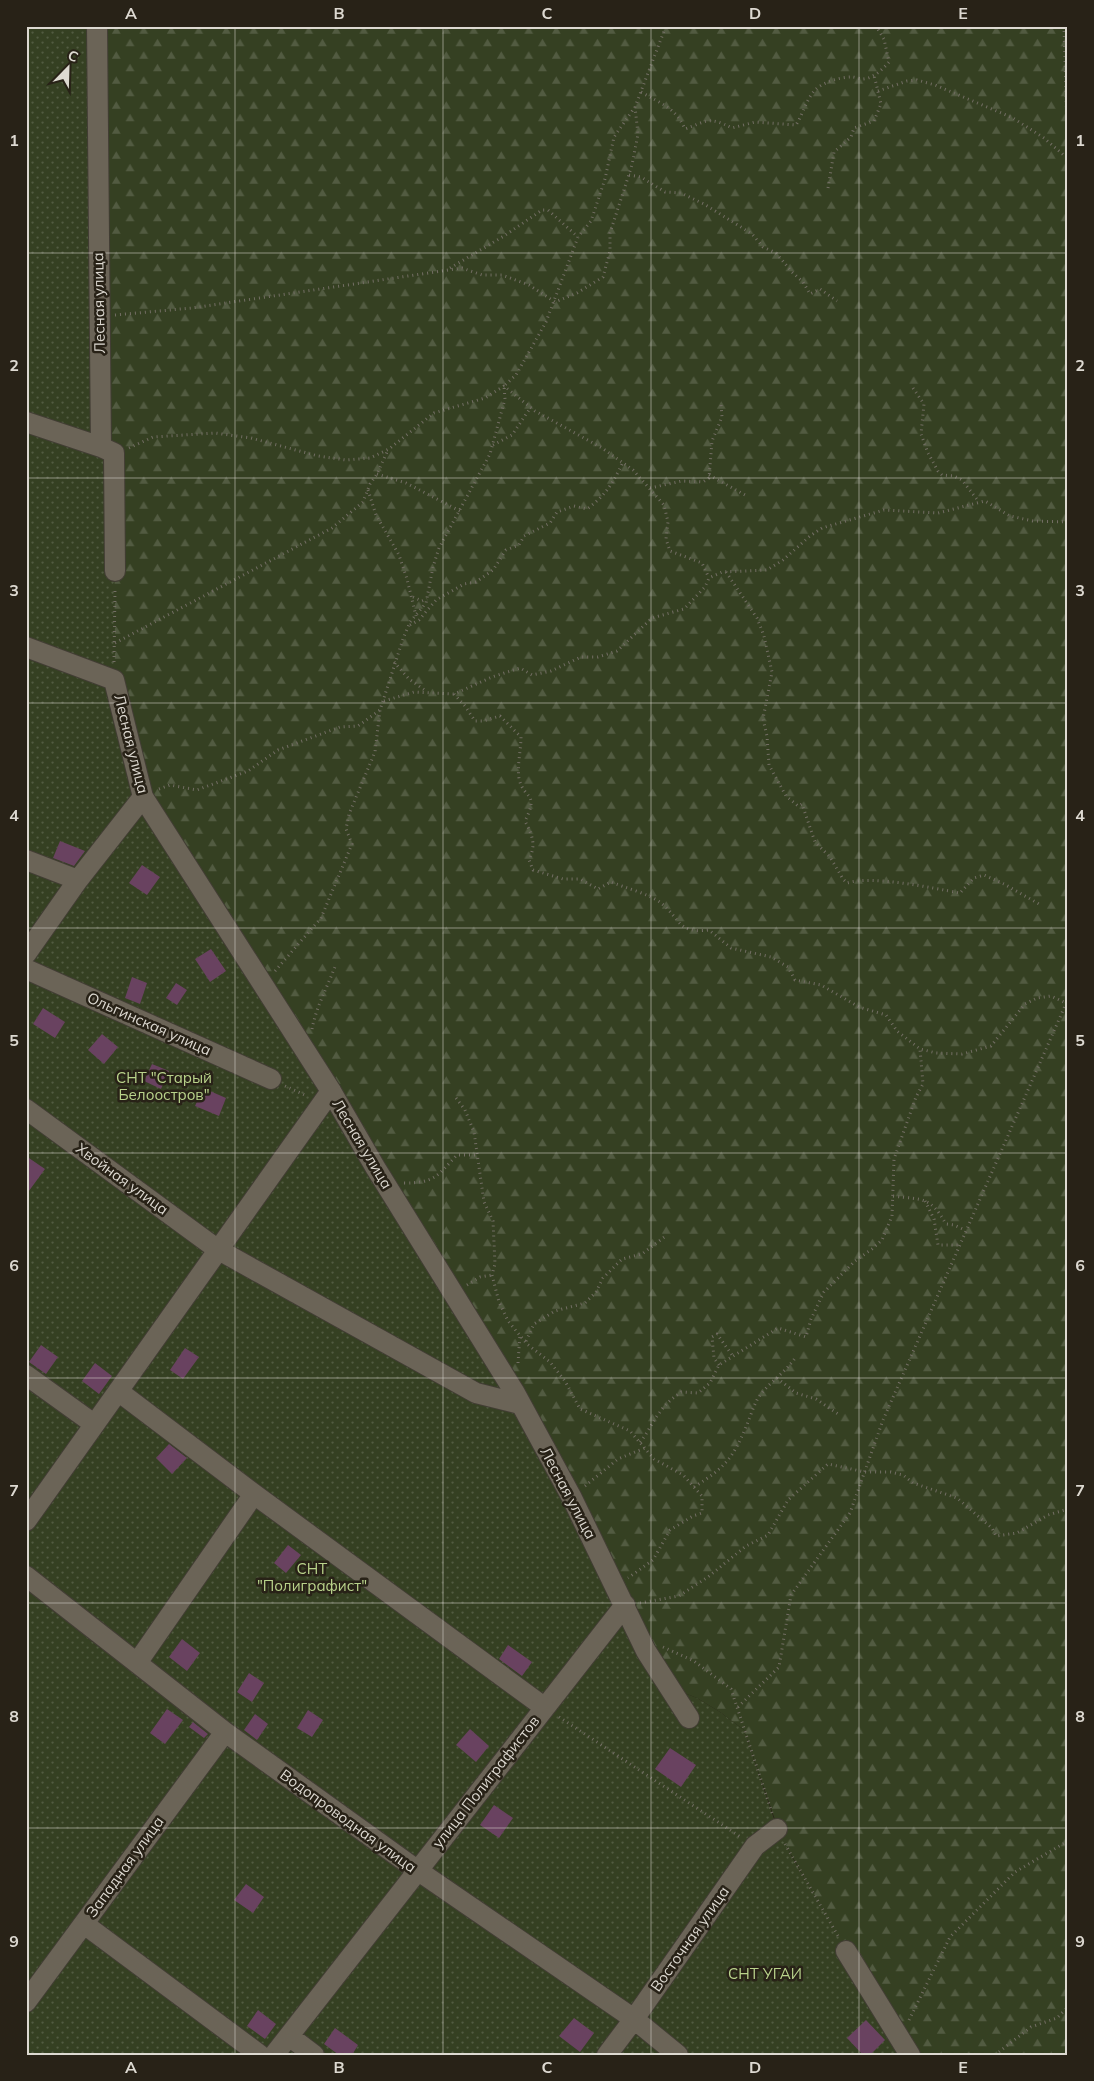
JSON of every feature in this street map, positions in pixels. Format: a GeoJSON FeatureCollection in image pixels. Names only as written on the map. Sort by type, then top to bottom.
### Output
{"type":"FeatureCollection","features":[{"type":"Feature","properties":{"kind":"street","name":"Лесная улица"},"geometry":{"type":"LineString","coordinates":[[97,26],[101,447]]}},
{"type":"Feature","properties":{"kind":"street"},"geometry":{"type":"LineString","coordinates":[[26,422],[114,452],[115,571]]}},
{"type":"Feature","properties":{"kind":"street"},"geometry":{"type":"LineString","coordinates":[[26,646],[114,680]]}},
{"type":"Feature","properties":{"kind":"street","name":"Лесная улица"},"geometry":{"type":"LineString","coordinates":[[114,680],[143,797],[306,1051],[327,1097],[384,1181],[520,1404],[572,1498],[641,1640],[669,1690],[689,1718]]}},
{"type":"Feature","properties":{"kind":"street"},"geometry":{"type":"LineString","coordinates":[[26,954],[78,880],[143,797]]}},
{"type":"Feature","properties":{"kind":"street"},"geometry":{"type":"LineString","coordinates":[[26,860],[78,880]]}},
{"type":"Feature","properties":{"kind":"street","name":"Ольгинская улица"},"geometry":{"type":"LineString","coordinates":[[26,969],[271,1079]]}},
{"type":"Feature","properties":{"kind":"street"},"geometry":{"type":"LineString","coordinates":[[26,1521],[217,1249],[327,1097]]}},
{"type":"Feature","properties":{"kind":"street","name":"Хвойная улица"},"geometry":{"type":"LineString","coordinates":[[26,1109],[217,1249],[476,1394],[520,1404]]}},
{"type":"Feature","properties":{"kind":"street"},"geometry":{"type":"LineString","coordinates":[[26,1375],[94,1424]]}},
{"type":"Feature","properties":{"kind":"street"},"geometry":{"type":"LineString","coordinates":[[118,1391],[254,1494],[544,1707]]}},
{"type":"Feature","properties":{"kind":"street"},"geometry":{"type":"LineString","coordinates":[[137,1663],[254,1494]]}},
{"type":"Feature","properties":{"kind":"street","name":"Водопроводная улица"},"geometry":{"type":"LineString","coordinates":[[26,1576],[225,1732],[417,1870],[634,2020],[678,2055]]}},
{"type":"Feature","properties":{"kind":"street","name":"улица Полиграфистов"},"geometry":{"type":"LineString","coordinates":[[274,2055],[625,1605]]}},
{"type":"Feature","properties":{"kind":"street","name":"Западная улица"},"geometry":{"type":"LineString","coordinates":[[26,2002],[225,1732]]}},
{"type":"Feature","properties":{"kind":"street","name":"Восточная улица"},"geometry":{"type":"LineString","coordinates":[[607,2055],[634,2020],[755,1846],[777,1829]]}},
{"type":"Feature","properties":{"kind":"street"},"geometry":{"type":"LineString","coordinates":[[84,1924],[260,2055]]}},
{"type":"Feature","properties":{"kind":"street"},"geometry":{"type":"LineString","coordinates":[[846,1951],[904,2048]]}},
{"type":"Feature","properties":{"kind":"street"},"geometry":{"type":"LineString","coordinates":[[289,2036],[314,2055]]}},
{"type":"Feature","properties":{"kind":"path"},"geometry":{"type":"LineString","coordinates":[[115,466],[129,448],[154,437],[215,433],[251,438],[318,456],[346,460],[370,458],[389,449],[434,413],[484,398],[504,386],[516,376],[555,302],[578,237],[591,221],[605,179],[614,137],[635,107],[666,26]]}},
{"type":"Feature","properties":{"kind":"path"},"geometry":{"type":"LineString","coordinates":[[640,92],[666,106],[679,116],[685,129],[704,120],[720,122],[732,128],[755,122],[796,125],[808,99],[826,82],[853,77],[863,79],[874,75],[889,62],[884,39],[876,26]]}},
{"type":"Feature","properties":{"kind":"path"},"geometry":{"type":"LineString","coordinates":[[1064,26],[1067,110],[1066,157],[1068,165]]}},
{"type":"Feature","properties":{"kind":"path"},"geometry":{"type":"LineString","coordinates":[[828,188],[834,152],[851,137],[854,128],[874,121],[881,104],[874,75]]}},
{"type":"Feature","properties":{"kind":"path"},"geometry":{"type":"LineString","coordinates":[[878,91],[907,81],[917,80],[935,85],[1013,118],[1044,138],[1066,157]]}},
{"type":"Feature","properties":{"kind":"path"},"geometry":{"type":"LineString","coordinates":[[555,302],[577,294],[603,277],[610,251],[610,233],[628,175],[638,134],[635,107]]}},
{"type":"Feature","properties":{"kind":"path"},"geometry":{"type":"LineString","coordinates":[[628,175],[641,177],[664,192],[681,193],[704,204],[752,234],[763,247],[776,253],[803,282],[810,294],[820,290],[837,301]]}},
{"type":"Feature","properties":{"kind":"path"},"geometry":{"type":"LineString","coordinates":[[450,269],[542,210],[548,210],[578,237]]}},
{"type":"Feature","properties":{"kind":"path"},"geometry":{"type":"LineString","coordinates":[[100,317],[192,308],[462,268],[482,275],[502,275],[528,284],[555,302]]}},
{"type":"Feature","properties":{"kind":"path"},"geometry":{"type":"LineString","coordinates":[[504,386],[531,407],[578,433],[623,462],[664,504],[668,522],[666,539],[670,551],[702,563],[709,578]]}},
{"type":"Feature","properties":{"kind":"path"},"geometry":{"type":"LineString","coordinates":[[263,985],[321,918],[352,844],[346,828],[375,752],[380,710],[394,662],[409,626],[426,603],[439,548],[482,472],[490,454],[505,399],[504,386]]}},
{"type":"Feature","properties":{"kind":"path"},"geometry":{"type":"LineString","coordinates":[[913,388],[924,404],[921,434],[928,453],[938,471],[942,475],[954,476],[962,480],[979,502]]}},
{"type":"Feature","properties":{"kind":"path"},"geometry":{"type":"LineString","coordinates":[[650,488],[682,480],[703,482],[709,478],[712,441],[722,417],[721,405]]}},
{"type":"Feature","properties":{"kind":"path"},"geometry":{"type":"LineString","coordinates":[[492,445],[512,435],[531,407]]}},
{"type":"Feature","properties":{"kind":"path"},"geometry":{"type":"LineString","coordinates":[[115,643],[332,528],[363,502],[389,449]]}},
{"type":"Feature","properties":{"kind":"path"},"geometry":{"type":"LineString","coordinates":[[409,626],[419,620],[436,600],[451,590],[464,584],[476,582],[487,574],[506,550],[519,545],[524,536],[550,523],[557,512],[574,506],[587,509],[602,498],[615,481],[623,462]]}},
{"type":"Feature","properties":{"kind":"path"},"geometry":{"type":"LineString","coordinates":[[377,474],[406,483],[460,511]]}},
{"type":"Feature","properties":{"kind":"path"},"geometry":{"type":"LineString","coordinates":[[709,475],[745,495]]}},
{"type":"Feature","properties":{"kind":"path"},"geometry":{"type":"LineString","coordinates":[[368,490],[376,515],[399,555],[416,617]]}},
{"type":"Feature","properties":{"kind":"path"},"geometry":{"type":"LineString","coordinates":[[383,701],[397,696],[426,692],[454,694],[492,677],[520,668],[532,675],[551,671],[581,657],[598,657],[617,651],[652,618],[684,609],[704,588],[709,578],[726,572],[767,570],[783,560],[822,528],[884,510],[938,513],[985,501],[1010,516],[1033,521],[1068,522]]}},
{"type":"Feature","properties":{"kind":"path"},"geometry":{"type":"LineString","coordinates":[[114,680],[115,571]]}},
{"type":"Feature","properties":{"kind":"path"},"geometry":{"type":"LineString","coordinates":[[726,572],[757,618],[764,636],[772,672],[763,719],[767,736],[769,765],[786,796],[798,806],[802,804],[816,842],[830,857],[843,879],[847,883],[858,880],[921,886],[960,893],[974,878],[984,876],[1004,884],[1039,904]]}},
{"type":"Feature","properties":{"kind":"path"},"geometry":{"type":"LineString","coordinates":[[412,597],[422,601],[427,599]]}},
{"type":"Feature","properties":{"kind":"path"},"geometry":{"type":"LineString","coordinates":[[394,662],[409,679],[426,692]]}},
{"type":"Feature","properties":{"kind":"path"},"geometry":{"type":"LineString","coordinates":[[454,694],[475,721],[483,721],[500,716],[521,737],[519,775],[521,785],[529,793],[532,807],[525,821],[530,831],[534,848],[529,860],[533,870],[563,879],[580,879],[598,889],[611,882],[661,902],[681,926],[696,932],[709,930],[731,948],[771,957],[788,967],[795,980],[821,986],[859,1007],[886,1015],[897,1031],[920,1049],[936,1053],[962,1054],[991,1046],[1025,1004],[1037,998],[1051,996],[1067,1001],[958,1245],[883,1420],[850,1513],[791,1594],[779,1667],[738,1707]]}},
{"type":"Feature","properties":{"kind":"path"},"geometry":{"type":"LineString","coordinates":[[143,797],[170,785],[197,790],[248,771],[278,750],[340,727],[358,726],[380,710]]}},
{"type":"Feature","properties":{"kind":"path"},"geometry":{"type":"LineString","coordinates":[[306,1051],[310,1044],[318,1007],[327,990],[336,964]]}},
{"type":"Feature","properties":{"kind":"path"},"geometry":{"type":"LineString","coordinates":[[640,1442],[649,1432],[659,1412],[668,1402],[680,1392],[698,1393],[710,1383],[719,1365],[732,1355],[778,1328],[806,1337],[811,1318],[824,1292],[855,1261],[882,1240],[892,1216],[894,1159],[916,1097],[923,1084],[920,1049]]}},
{"type":"Feature","properties":{"kind":"path"},"geometry":{"type":"LineString","coordinates":[[271,1079],[327,1097]]}},
{"type":"Feature","properties":{"kind":"path"},"geometry":{"type":"LineString","coordinates":[[456,1098],[465,1110],[474,1132],[484,1202],[494,1221],[495,1264],[492,1275],[499,1302],[508,1322],[525,1341],[550,1362],[565,1380],[580,1409],[630,1431],[654,1459],[683,1475],[702,1496],[702,1513],[693,1516],[670,1530],[653,1560],[616,1586]]}},
{"type":"Feature","properties":{"kind":"path"},"geometry":{"type":"LineString","coordinates":[[384,1181],[428,1182],[439,1174],[457,1155],[477,1155]]}},
{"type":"Feature","properties":{"kind":"path"},"geometry":{"type":"LineString","coordinates":[[893,1196],[926,1201],[935,1205],[946,1224],[965,1230]]}},
{"type":"Feature","properties":{"kind":"path"},"geometry":{"type":"LineString","coordinates":[[926,1201],[934,1219],[938,1245],[958,1245]]}},
{"type":"Feature","properties":{"kind":"path"},"geometry":{"type":"LineString","coordinates":[[525,1341],[534,1324],[554,1311],[585,1303],[596,1292],[603,1278],[622,1259],[642,1254],[667,1235]]}},
{"type":"Feature","properties":{"kind":"path"},"geometry":{"type":"LineString","coordinates":[[451,1290],[466,1285],[480,1277],[492,1275]]}},
{"type":"Feature","properties":{"kind":"path"},"geometry":{"type":"LineString","coordinates":[[719,1365],[714,1358],[712,1337],[717,1334],[732,1355]]}},
{"type":"Feature","properties":{"kind":"path"},"geometry":{"type":"LineString","coordinates":[[694,1487],[718,1472],[728,1462],[738,1446],[758,1398],[789,1367],[795,1358]]}},
{"type":"Feature","properties":{"kind":"path"},"geometry":{"type":"LineString","coordinates":[[777,1378],[796,1393],[816,1399],[838,1414]]}},
{"type":"Feature","properties":{"kind":"path"},"geometry":{"type":"LineString","coordinates":[[572,1498],[618,1459],[644,1448]]}},
{"type":"Feature","properties":{"kind":"path"},"geometry":{"type":"LineString","coordinates":[[625,1605],[679,1596],[708,1577],[746,1546],[768,1536],[788,1500],[828,1464],[865,1472],[892,1472],[903,1475],[913,1483],[957,1498],[992,1528],[996,1536],[1004,1536],[1024,1530],[1048,1515],[1068,1509]]}},
{"type":"Feature","properties":{"kind":"path"},"geometry":{"type":"LineString","coordinates":[[641,1640],[670,1648],[694,1661],[731,1689],[777,1829],[846,1951]]}},
{"type":"Feature","properties":{"kind":"path"},"geometry":{"type":"LineString","coordinates":[[544,1707],[755,1846]]}},
{"type":"Feature","properties":{"kind":"path"},"geometry":{"type":"LineString","coordinates":[[904,2048],[907,2025],[950,1937],[1015,1872],[1068,1841]]}},
{"type":"Feature","properties":{"kind":"path"},"geometry":{"type":"LineString","coordinates":[[995,2055],[1031,2027],[1058,2018],[1068,2007]]}},
{"type":"Feature","properties":{"kind":"green space"},"geometry":{"type":"Polygon","coordinates":[[[26,26],[97,26],[506,1379],[667,1686],[697,1698],[744,1730],[776,1825],[792,1857],[910,2055],[26,2055],[26,26]]]}},
{"type":"Feature","properties":{"kind":"green space"},"geometry":{"type":"Polygon","coordinates":[[[97,26],[1068,26],[1068,2055],[910,2055],[781,1837],[744,1730],[697,1698],[667,1686],[574,1503],[144,798],[115,682],[114,453],[100,447],[97,26]]]}},
{"type":"Feature","properties":{"kind":"building"},"geometry":{"type":"Polygon","coordinates":[[[60,841],[85,851],[74,866],[53,858],[60,841]]]}},
{"type":"Feature","properties":{"kind":"building"},"geometry":{"type":"Polygon","coordinates":[[[142,865],[160,877],[147,895],[129,883],[142,865]]]}},
{"type":"Feature","properties":{"kind":"building"},"geometry":{"type":"Polygon","coordinates":[[[211,949],[226,971],[210,982],[195,959],[211,949]]]}},
{"type":"Feature","properties":{"kind":"building"},"geometry":{"type":"Polygon","coordinates":[[[132,977],[147,983],[140,1004],[125,998],[132,977]]]}},
{"type":"Feature","properties":{"kind":"building"},"geometry":{"type":"Polygon","coordinates":[[[176,983],[187,990],[177,1005],[166,998],[176,983]]]}},
{"type":"Feature","properties":{"kind":"building"},"geometry":{"type":"Polygon","coordinates":[[[43,1008],[65,1022],[55,1038],[33,1024],[43,1008]]]}},
{"type":"Feature","properties":{"kind":"building"},"geometry":{"type":"Polygon","coordinates":[[[102,1034],[118,1047],[104,1064],[88,1050],[102,1034]]]}},
{"type":"Feature","properties":{"kind":"building"},"geometry":{"type":"Polygon","coordinates":[[[152,1064],[169,1071],[161,1089],[144,1081],[152,1064]]]}},
{"type":"Feature","properties":{"kind":"building"},"geometry":{"type":"Polygon","coordinates":[[[203,1088],[226,1098],[219,1116],[195,1106],[203,1088]]]}},
{"type":"Feature","properties":{"kind":"building"},"geometry":{"type":"Polygon","coordinates":[[[26,1156],[45,1169],[26,1195],[26,1156]]]}},
{"type":"Feature","properties":{"kind":"building"},"geometry":{"type":"Polygon","coordinates":[[[41,1345],[58,1357],[46,1374],[29,1362],[41,1345]]]}},
{"type":"Feature","properties":{"kind":"building"},"geometry":{"type":"Polygon","coordinates":[[[185,1348],[199,1357],[183,1379],[170,1370],[185,1348]]]}},
{"type":"Feature","properties":{"kind":"building"},"geometry":{"type":"Polygon","coordinates":[[[95,1363],[112,1376],[99,1394],[82,1381],[95,1363]]]}},
{"type":"Feature","properties":{"kind":"building"},"geometry":{"type":"Polygon","coordinates":[[[169,1444],[187,1458],[172,1474],[156,1458],[169,1444]]]}},
{"type":"Feature","properties":{"kind":"building"},"geometry":{"type":"Polygon","coordinates":[[[288,1545],[301,1555],[286,1573],[274,1563],[288,1545]]]}},
{"type":"Feature","properties":{"kind":"building"},"geometry":{"type":"Polygon","coordinates":[[[182,1639],[200,1653],[187,1671],[169,1657],[182,1639]]]}},
{"type":"Feature","properties":{"kind":"building"},"geometry":{"type":"Polygon","coordinates":[[[508,1645],[532,1662],[522,1676],[499,1659],[508,1645]]]}},
{"type":"Feature","properties":{"kind":"building"},"geometry":{"type":"Polygon","coordinates":[[[249,1673],[264,1683],[252,1702],[237,1692],[249,1673]]]}},
{"type":"Feature","properties":{"kind":"building"},"geometry":{"type":"Polygon","coordinates":[[[167,1709],[183,1720],[165,1744],[150,1733],[167,1709]]]}},
{"type":"Feature","properties":{"kind":"building"},"geometry":{"type":"Polygon","coordinates":[[[308,1710],[323,1720],[312,1737],[297,1728],[308,1710]]]}},
{"type":"Feature","properties":{"kind":"building"},"geometry":{"type":"Polygon","coordinates":[[[255,1714],[268,1724],[257,1740],[244,1730],[255,1714]]]}},
{"type":"Feature","properties":{"kind":"building"},"geometry":{"type":"Polygon","coordinates":[[[193,1722],[208,1734],[204,1738],[189,1727],[193,1722]]]}},
{"type":"Feature","properties":{"kind":"building"},"geometry":{"type":"Polygon","coordinates":[[[470,1729],[489,1746],[476,1762],[456,1745],[470,1729]]]}},
{"type":"Feature","properties":{"kind":"building"},"geometry":{"type":"Polygon","coordinates":[[[670,1748],[696,1765],[681,1787],[655,1769],[670,1748]]]}},
{"type":"Feature","properties":{"kind":"building"},"geometry":{"type":"Polygon","coordinates":[[[494,1805],[513,1818],[499,1838],[480,1825],[494,1805]]]}},
{"type":"Feature","properties":{"kind":"building"},"geometry":{"type":"Polygon","coordinates":[[[246,1884],[264,1897],[253,1913],[234,1900],[246,1884]]]}},
{"type":"Feature","properties":{"kind":"building"},"geometry":{"type":"Polygon","coordinates":[[[258,2010],[276,2024],[265,2039],[247,2026],[258,2010]]]}},
{"type":"Feature","properties":{"kind":"building"},"geometry":{"type":"Polygon","coordinates":[[[574,2018],[594,2033],[580,2052],[559,2036],[574,2018]]]}},
{"type":"Feature","properties":{"kind":"building"},"geometry":{"type":"Polygon","coordinates":[[[866,2020],[885,2040],[870,2055],[863,2055],[847,2038],[866,2020]]]}},
{"type":"Feature","properties":{"kind":"building"},"geometry":{"type":"Polygon","coordinates":[[[335,2028],[358,2045],[352,2055],[339,2055],[324,2044],[335,2028]]]}},
{"type":"Feature","properties":{"kind":"park label","name":"СНТ \"Старый Белоостров\""},"geometry":{"type":"Point","coordinates":[164,1086]}},
{"type":"Feature","properties":{"kind":"park label","name":"СНТ \"Полиграфист\""},"geometry":{"type":"Point","coordinates":[312,1578]}},
{"type":"Feature","properties":{"kind":"park label","name":"СНТ УГАИ"},"geometry":{"type":"Point","coordinates":[765,1974]}}]}
